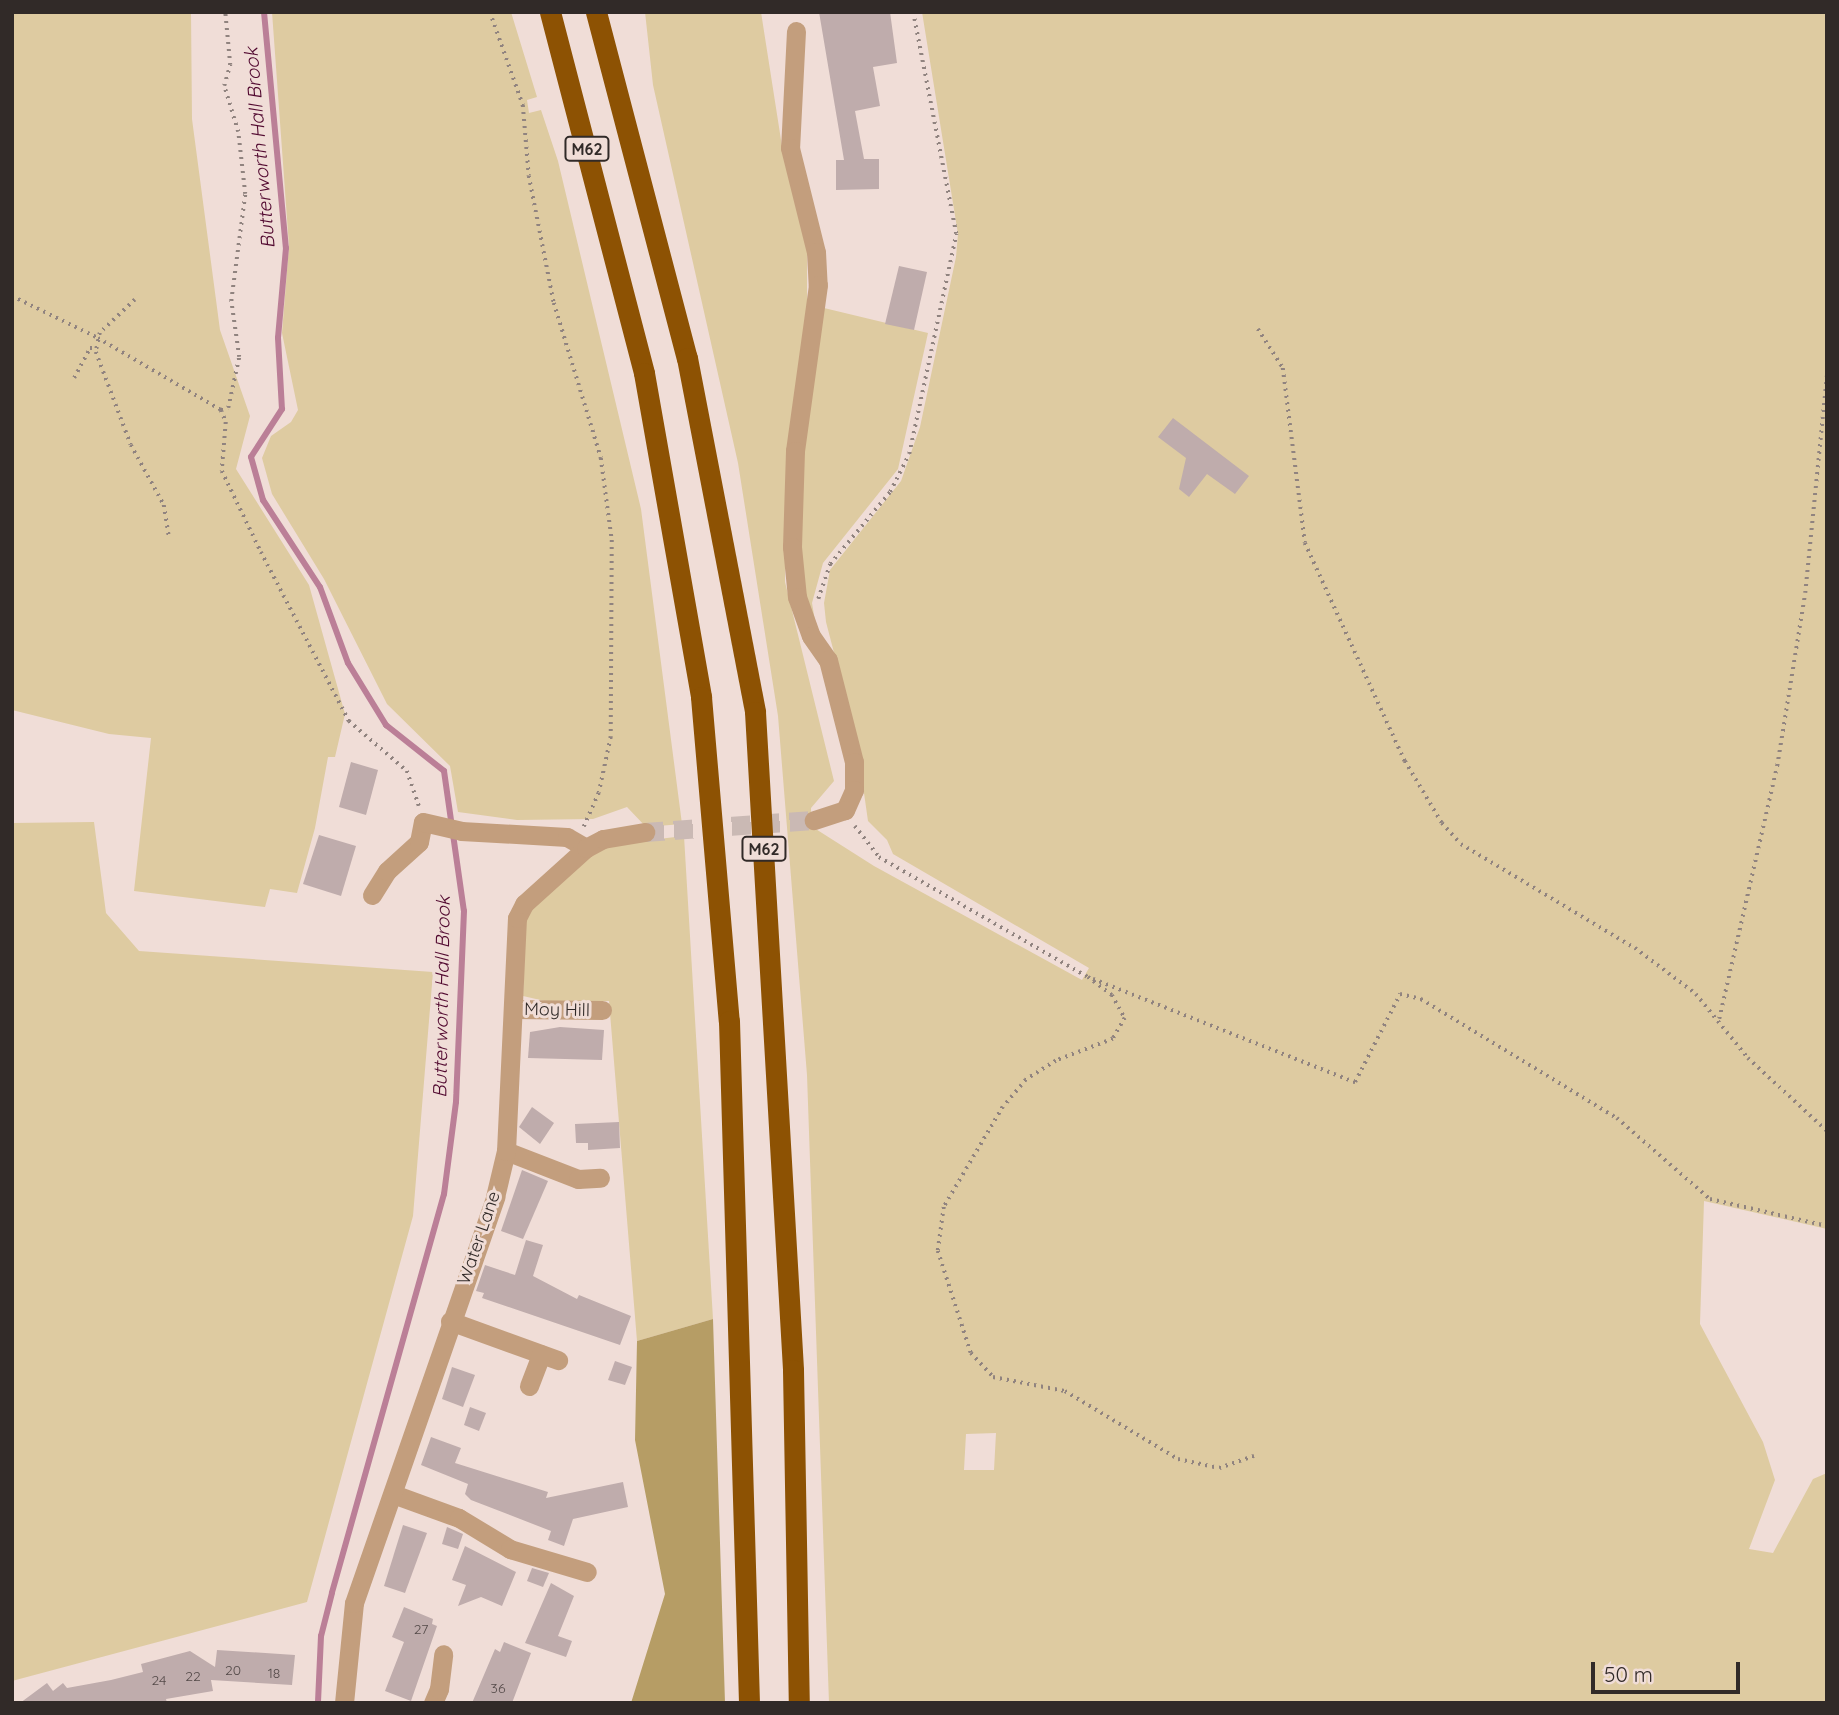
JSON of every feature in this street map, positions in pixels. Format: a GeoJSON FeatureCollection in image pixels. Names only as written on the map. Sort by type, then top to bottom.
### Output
{"type":"FeatureCollection","features":[{"type":"Feature","properties":{"kind":"highway","name":"M62"},"geometry":{"type":"LineString","coordinates":[[550,12],[644,373],[701,698],[729,1021],[748,1703]]}},
{"type":"Feature","properties":{"kind":"highway","name":"M62"},"geometry":{"type":"LineString","coordinates":[[596,12],[687,358],[755,712],[793,1370],[799,1703]]}},
{"type":"Feature","properties":{"kind":"street"},"geometry":{"type":"LineString","coordinates":[[796,31],[790,148],[816,252],[818,285],[795,451],[792,547],[797,597],[811,636],[828,660],[853,762],[854,790],[845,810],[814,820]]}},
{"type":"Feature","properties":{"kind":"street"},"geometry":{"type":"LineString","coordinates":[[372,895],[387,871],[419,842],[423,822],[461,831],[566,837],[582,845]]}},
{"type":"Feature","properties":{"kind":"street","name":"Water Lane"},"geometry":{"type":"LineString","coordinates":[[344,1703],[354,1603],[393,1494],[506,1151],[517,918],[532,896],[582,845],[645,832]]}},
{"type":"Feature","properties":{"kind":"street","name":"Moy Hill"},"geometry":{"type":"LineString","coordinates":[[513,1009],[602,1010]]}},
{"type":"Feature","properties":{"kind":"street"},"geometry":{"type":"LineString","coordinates":[[506,1151],[578,1179],[600,1178]]}},
{"type":"Feature","properties":{"kind":"street"},"geometry":{"type":"LineString","coordinates":[[450,1321],[549,1357],[528,1385]]}},
{"type":"Feature","properties":{"kind":"street"},"geometry":{"type":"LineString","coordinates":[[393,1494],[458,1518],[510,1549],[587,1572]]}},
{"type":"Feature","properties":{"kind":"street"},"geometry":{"type":"LineString","coordinates":[[433,1703],[439,1689],[443,1654]]}},
{"type":"Feature","properties":{"kind":"path"},"geometry":{"type":"LineString","coordinates":[[221,410],[228,408],[239,357],[231,301],[245,194],[238,132],[224,86],[230,65],[225,12]]}},
{"type":"Feature","properties":{"kind":"path"},"geometry":{"type":"LineString","coordinates":[[490,12],[523,105],[529,176],[554,303],[601,458],[612,540],[615,636],[611,737],[599,793],[582,845]]}},
{"type":"Feature","properties":{"kind":"path"},"geometry":{"type":"LineString","coordinates":[[816,610],[830,564],[890,492],[909,454],[956,234],[913,12]]}},
{"type":"Feature","properties":{"kind":"path"},"geometry":{"type":"LineString","coordinates":[[12,296],[98,338],[221,410],[226,422],[222,471],[261,552],[349,721],[407,771],[423,822]]}},
{"type":"Feature","properties":{"kind":"path"},"geometry":{"type":"LineString","coordinates":[[135,300],[117,312],[98,338],[96,348],[131,445],[164,505],[169,538]]}},
{"type":"Feature","properties":{"kind":"path"},"geometry":{"type":"LineString","coordinates":[[1258,329],[1283,368],[1305,542],[1405,761],[1442,823],[1461,844],[1635,948],[1696,994],[1748,1058],[1827,1131]]}},
{"type":"Feature","properties":{"kind":"path"},"geometry":{"type":"LineString","coordinates":[[74,378],[90,348],[96,348]]}},
{"type":"Feature","properties":{"kind":"path"},"geometry":{"type":"LineString","coordinates":[[1719,1019],[1786,713],[1805,593],[1827,372]]}},
{"type":"Feature","properties":{"kind":"path"},"geometry":{"type":"LineString","coordinates":[[845,810],[879,857],[1088,977],[1354,1082],[1399,994],[1421,999],[1617,1118],[1710,1199],[1827,1226]]}},
{"type":"Feature","properties":{"kind":"path"},"geometry":{"type":"LineString","coordinates":[[1088,977],[1120,1006],[1125,1018],[1122,1030],[1113,1039],[1056,1061],[1026,1080],[1003,1107],[944,1207],[938,1228],[938,1251],[954,1310],[971,1353],[993,1377],[1065,1391],[1178,1460],[1219,1468],[1254,1456]]}},
{"type":"Feature","properties":{"kind":"shaded area"},"geometry":{"type":"Polygon","coordinates":[[[12,12],[191,12],[192,119],[220,330],[250,416],[236,469],[309,585],[345,714],[335,757],[328,757],[315,828],[297,893],[270,889],[265,907],[134,891],[151,738],[109,734],[12,710],[12,12]]]}},
{"type":"Feature","properties":{"kind":"shaded area"},"geometry":{"type":"Polygon","coordinates":[[[272,12],[511,12],[537,97],[527,100],[529,113],[541,110],[558,161],[641,509],[682,824],[646,827],[627,807],[593,819],[517,820],[458,812],[450,766],[387,704],[324,579],[272,494],[262,458],[271,436],[291,422],[298,410],[282,333],[289,246],[272,12]]]}},
{"type":"Feature","properties":{"kind":"shaded area"},"geometry":{"type":"Polygon","coordinates":[[[645,12],[761,12],[784,159],[807,247],[807,305],[785,502],[785,582],[834,781],[811,808],[811,826],[874,866],[1082,980],[1089,968],[893,854],[887,840],[868,821],[856,737],[826,622],[824,603],[830,570],[901,481],[920,427],[956,257],[958,234],[922,12],[1827,12],[1827,1229],[1704,1201],[1700,1324],[1763,1442],[1775,1480],[1749,1549],[1773,1553],[1813,1479],[1827,1473],[1827,1703],[829,1703],[807,1075],[778,716],[738,463],[653,85],[645,12]],[[996,1433],[966,1434],[964,1470],[994,1470],[996,1433]]]}},
{"type":"Feature","properties":{"kind":"shaded area"},"geometry":{"type":"Polygon","coordinates":[[[824,308],[928,333],[898,469],[823,563],[812,603],[817,633],[802,596],[797,541],[801,438],[824,308]]]}},
{"type":"Feature","properties":{"kind":"shaded area"},"geometry":{"type":"Polygon","coordinates":[[[94,822],[106,913],[139,951],[433,972],[413,1216],[307,1602],[12,1681],[12,823],[94,822]]]}},
{"type":"Feature","properties":{"kind":"shaded area"},"geometry":{"type":"Polygon","coordinates":[[[684,836],[713,1319],[637,1341],[609,1001],[549,1002],[523,996],[526,912],[599,846],[684,836]]]}},
{"type":"Feature","properties":{"kind":"shaded area"},"geometry":{"type":"Polygon","coordinates":[[[713,1319],[725,1703],[631,1703],[665,1594],[635,1440],[637,1341],[713,1319]]]}},
{"type":"Feature","properties":{"kind":"building"},"geometry":{"type":"Polygon","coordinates":[[[819,12],[890,12],[897,63],[873,67],[880,106],[855,111],[864,159],[879,159],[879,189],[836,190],[836,160],[844,160],[819,12]]]}},
{"type":"Feature","properties":{"kind":"building"},"geometry":{"type":"Polygon","coordinates":[[[899,266],[927,272],[914,330],[885,324],[899,266]]]}},
{"type":"Feature","properties":{"kind":"building"},"geometry":{"type":"Polygon","coordinates":[[[1173,418],[1249,476],[1235,494],[1207,474],[1189,497],[1179,489],[1186,458],[1158,437],[1173,418]]]}},
{"type":"Feature","properties":{"kind":"building"},"geometry":{"type":"Polygon","coordinates":[[[351,762],[378,770],[366,815],[339,807],[351,762]]]}},
{"type":"Feature","properties":{"kind":"building"},"geometry":{"type":"Polygon","coordinates":[[[319,835],[356,846],[341,896],[303,884],[319,835]]]}},
{"type":"Feature","properties":{"kind":"building"},"geometry":{"type":"Polygon","coordinates":[[[560,1027],[604,1030],[602,1060],[528,1058],[530,1032],[560,1027]]]}},
{"type":"Feature","properties":{"kind":"building"},"geometry":{"type":"Polygon","coordinates":[[[532,1107],[554,1123],[540,1144],[519,1127],[532,1107]]]}},
{"type":"Feature","properties":{"kind":"building"},"geometry":{"type":"Polygon","coordinates":[[[619,1122],[620,1148],[588,1150],[588,1143],[576,1143],[575,1124],[619,1122]]]}},
{"type":"Feature","properties":{"kind":"building"},"geometry":{"type":"Polygon","coordinates":[[[522,1170],[548,1181],[523,1239],[501,1231],[522,1170]]]}},
{"type":"Feature","properties":{"kind":"building"},"geometry":{"type":"Polygon","coordinates":[[[526,1240],[543,1245],[533,1276],[577,1299],[579,1295],[631,1316],[620,1345],[482,1298],[484,1293],[476,1291],[485,1265],[515,1275],[526,1240]]]}},
{"type":"Feature","properties":{"kind":"building"},"geometry":{"type":"Polygon","coordinates":[[[615,1361],[632,1367],[625,1385],[608,1380],[615,1361]]]}},
{"type":"Feature","properties":{"kind":"building"},"geometry":{"type":"Polygon","coordinates":[[[452,1367],[475,1375],[463,1407],[442,1399],[452,1367]]]}},
{"type":"Feature","properties":{"kind":"building"},"geometry":{"type":"Polygon","coordinates":[[[470,1407],[486,1413],[479,1431],[464,1425],[470,1407]]]}},
{"type":"Feature","properties":{"kind":"building"},"geometry":{"type":"Polygon","coordinates":[[[431,1437],[461,1448],[455,1463],[548,1492],[546,1498],[623,1482],[628,1507],[573,1519],[564,1546],[548,1540],[551,1531],[471,1500],[465,1494],[468,1484],[421,1465],[431,1437]]]}},
{"type":"Feature","properties":{"kind":"building"},"geometry":{"type":"Polygon","coordinates":[[[403,1525],[427,1533],[405,1593],[384,1586],[403,1525]]]}},
{"type":"Feature","properties":{"kind":"building"},"geometry":{"type":"Polygon","coordinates":[[[447,1527],[463,1534],[458,1549],[442,1544],[447,1527]]]}},
{"type":"Feature","properties":{"kind":"building"},"geometry":{"type":"Polygon","coordinates":[[[465,1546],[516,1572],[502,1606],[481,1597],[458,1606],[466,1585],[452,1580],[465,1546]]]}},
{"type":"Feature","properties":{"kind":"building"},"geometry":{"type":"Polygon","coordinates":[[[532,1568],[549,1573],[543,1587],[527,1581],[532,1568]]]}},
{"type":"Feature","properties":{"kind":"building"},"geometry":{"type":"Polygon","coordinates":[[[551,1583],[574,1596],[558,1636],[572,1641],[566,1657],[525,1643],[551,1583]]]}},
{"type":"Feature","properties":{"kind":"building"},"geometry":{"type":"Polygon","coordinates":[[[404,1607],[433,1619],[432,1624],[437,1626],[411,1701],[385,1691],[404,1642],[392,1637],[404,1607]]]}},
{"type":"Feature","properties":{"kind":"building"},"geometry":{"type":"Polygon","coordinates":[[[504,1642],[531,1653],[512,1703],[472,1703],[495,1649],[500,1652],[504,1642]]]}},
{"type":"Feature","properties":{"kind":"building"},"geometry":{"type":"Polygon","coordinates":[[[217,1650],[295,1655],[292,1685],[211,1680],[213,1691],[166,1699],[167,1703],[20,1703],[47,1683],[53,1691],[63,1683],[67,1688],[111,1680],[143,1672],[141,1664],[190,1651],[215,1667],[217,1650]]]}},
{"type":"Feature","properties":{"kind":"waterway","name":"Butterworth Hall Brook"},"geometry":{"type":"LineString","coordinates":[[264,12],[286,248],[278,338],[282,409],[251,457],[263,500],[320,587],[348,663],[386,725],[444,771],[464,911],[456,1102],[444,1194],[321,1636],[318,1703]]}},
{"type":"Feature","properties":{"kind":"tunnel"},"geometry":{"type":"LineString","coordinates":[[645,832],[814,820]]}}]}
